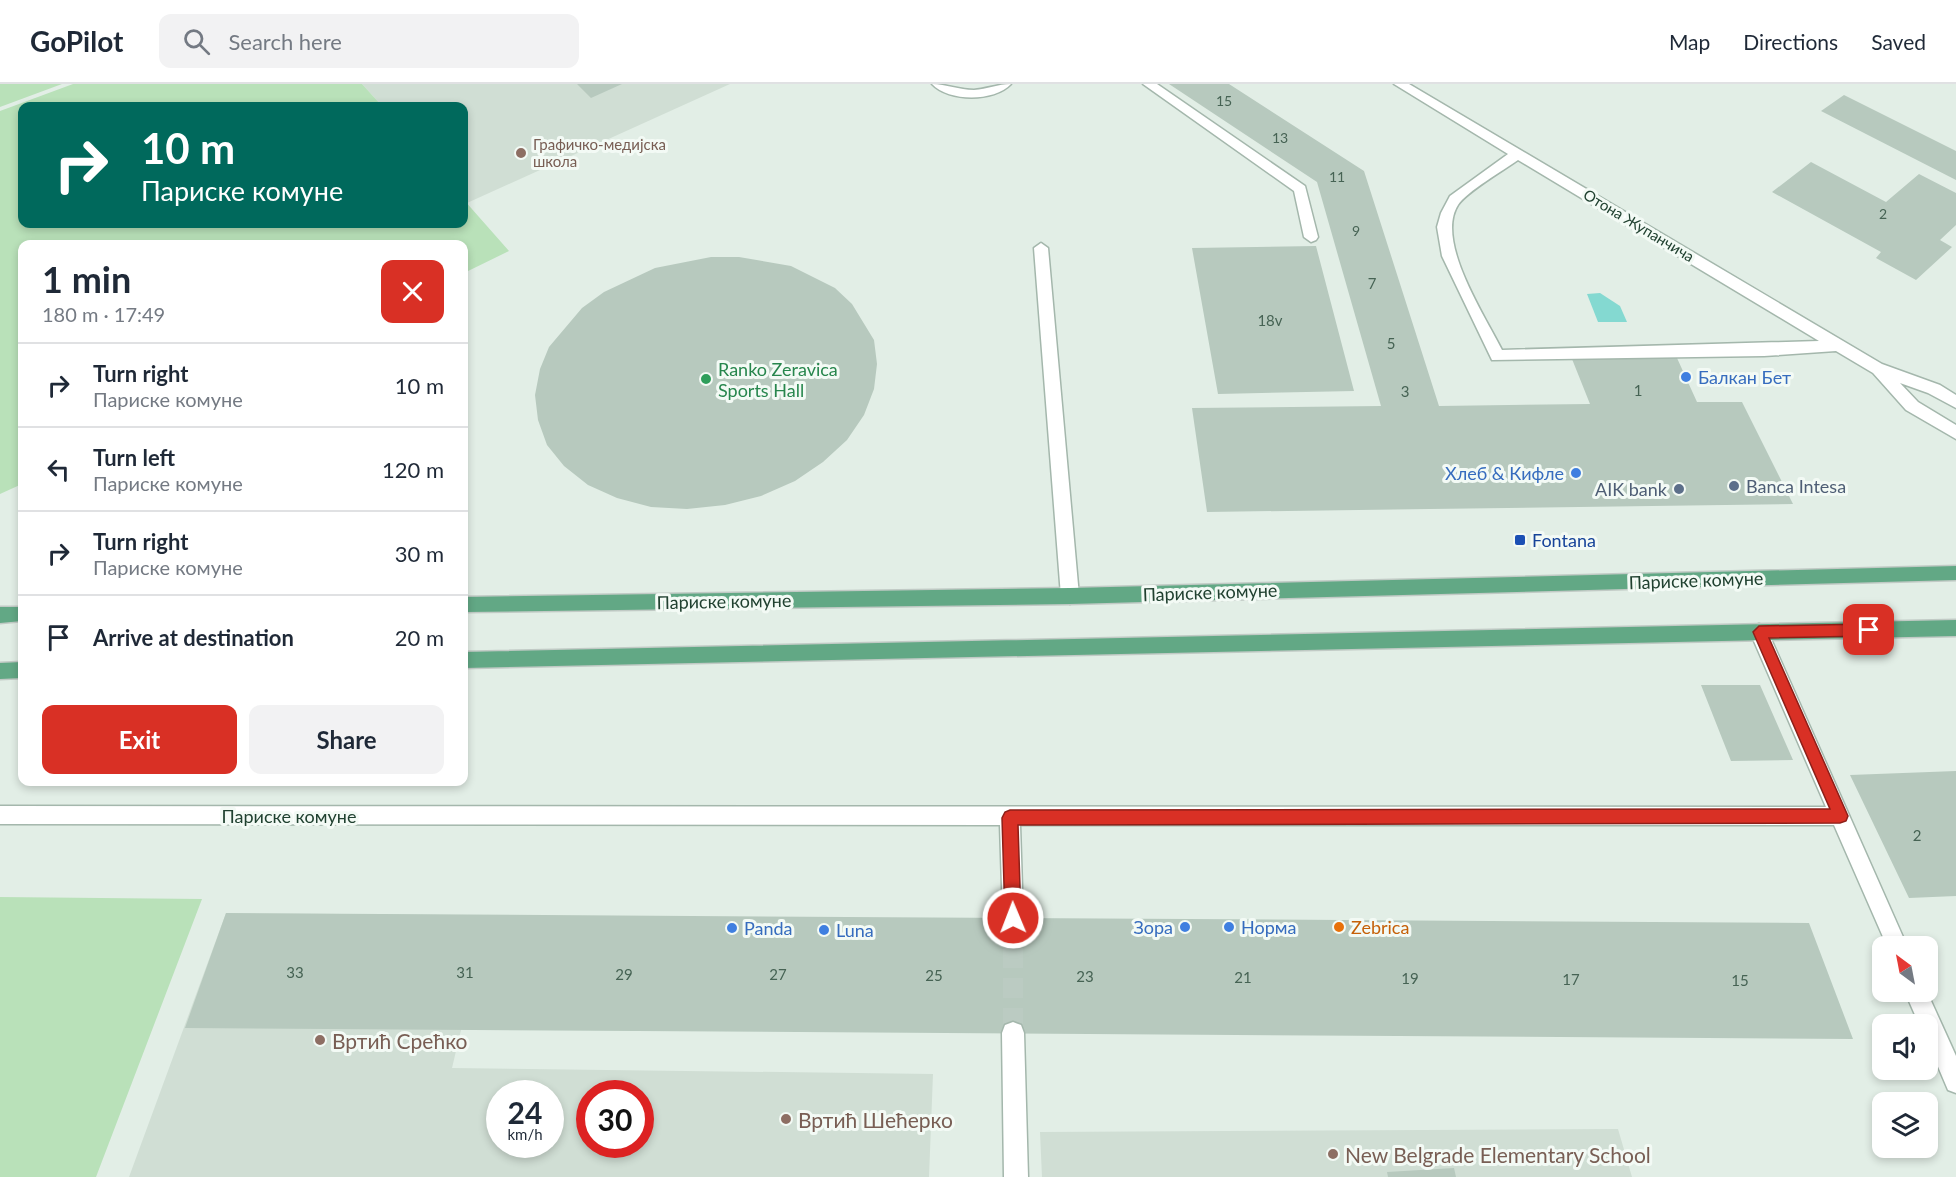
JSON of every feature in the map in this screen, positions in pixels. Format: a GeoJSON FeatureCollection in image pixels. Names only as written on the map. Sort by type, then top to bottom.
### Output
{"type":"FeatureCollection","features":[{"type":"Feature","properties":{"kind":"main road","name":"Париске комуне"},"geometry":{"type":"LineString","coordinates":[[468,605],[1070,596],[1956,573]]}},
{"type":"Feature","properties":{"kind":"main road"},"geometry":{"type":"LineString","coordinates":[[0,615],[18,615]]}},
{"type":"Feature","properties":{"kind":"main road"},"geometry":{"type":"LineString","coordinates":[[468,660],[1956,628]]}},
{"type":"Feature","properties":{"kind":"main road"},"geometry":{"type":"LineString","coordinates":[[0,671],[18,670]]}},
{"type":"Feature","properties":{"kind":"street"},"geometry":{"type":"LineString","coordinates":[[939,84],[962,94],[988,92],[1005,84]]}},
{"type":"Feature","properties":{"kind":"street"},"geometry":{"type":"LineString","coordinates":[[1149,84],[1300,189],[1311,237]]}},
{"type":"Feature","properties":{"kind":"street","name":"Отона Жупанчича"},"geometry":{"type":"LineString","coordinates":[[1400,84],[1876,368],[1934,389],[1956,402]]}},
{"type":"Feature","properties":{"kind":"street"},"geometry":{"type":"LineString","coordinates":[[1518,153],[1455,199],[1448,209],[1444,225],[1443,239],[1449,255],[1497,356],[1764,350],[1839,345]]}},
{"type":"Feature","properties":{"kind":"street"},"geometry":{"type":"LineString","coordinates":[[1041,248],[1070,596]]}},
{"type":"Feature","properties":{"kind":"street","name":"Отона Жупанчича"},"geometry":{"type":"LineString","coordinates":[[1876,368],[1912,406],[1956,434]]}},
{"type":"Feature","properties":{"kind":"street"},"geometry":{"type":"LineString","coordinates":[[1759,632],[1893,936]]}},
{"type":"Feature","properties":{"kind":"street","name":"Париске комуне"},"geometry":{"type":"LineString","coordinates":[[0,815],[1010,818],[1840,816]]}},
{"type":"Feature","properties":{"kind":"street"},"geometry":{"type":"LineString","coordinates":[[1010,818],[1013,918]]}},
{"type":"Feature","properties":{"kind":"street"},"geometry":{"type":"LineString","coordinates":[[1921,1002],[1954,1075]]}},
{"type":"Feature","properties":{"kind":"street"},"geometry":{"type":"LineString","coordinates":[[1013,1033],[1016,1177]]}},
{"type":"Feature","properties":{"kind":"shaded area","name":"Графичко-медијска школа"},"geometry":{"type":"Polygon","coordinates":[[[362,84],[730,84],[468,203],[468,102],[378,102],[362,84]]]}},
{"type":"Feature","properties":{"kind":"shaded area","name":"Вртић Срећко"},"geometry":{"type":"Polygon","coordinates":[[[226,913],[557,916],[533,1030],[461,1030],[452,1068],[933,1074],[929,1177],[129,1177],[226,913]]]}},
{"type":"Feature","properties":{"kind":"shaded area","name":"New Belgrade Elementary School"},"geometry":{"type":"Polygon","coordinates":[[[1618,1129],[1632,1177],[1042,1177],[1040,1132],[1618,1129]]]}},
{"type":"Feature","properties":{"kind":"green space"},"geometry":{"type":"Polygon","coordinates":[[[0,84],[62,84],[0,107],[0,84]]]}},
{"type":"Feature","properties":{"kind":"green space"},"geometry":{"type":"Polygon","coordinates":[[[73,84],[362,84],[378,102],[24,102],[73,84]]]}},
{"type":"Feature","properties":{"kind":"green space"},"geometry":{"type":"Polygon","coordinates":[[[18,104],[18,228],[468,228],[468,205],[509,251],[468,271],[468,240],[18,240],[18,486],[0,494],[0,111],[18,104]]]}},
{"type":"Feature","properties":{"kind":"green space"},"geometry":{"type":"Polygon","coordinates":[[[0,897],[202,899],[96,1177],[0,1177],[0,897]]]}},
{"type":"Feature","properties":{"kind":"water"},"geometry":{"type":"Polygon","coordinates":[[[1600,293],[1620,306],[1627,322],[1598,322],[1587,294],[1600,293]]]}},
{"type":"Feature","properties":{"kind":"building"},"geometry":{"type":"Polygon","coordinates":[[[577,84],[622,84],[591,98],[577,84]]]}},
{"type":"Feature","properties":{"kind":"building"},"geometry":{"type":"Polygon","coordinates":[[[1169,84],[1229,84],[1364,171],[1439,406],[1590,404],[1572,359],[1677,358],[1697,402],[1742,402],[1793,504],[1207,512],[1192,408],[1381,406],[1317,182],[1169,84]]]}},
{"type":"Feature","properties":{"kind":"building"},"geometry":{"type":"Polygon","coordinates":[[[1844,95],[1956,151],[1956,180],[1821,111],[1844,95]]]}},
{"type":"Feature","properties":{"kind":"building"},"geometry":{"type":"Polygon","coordinates":[[[1811,162],[1886,202],[1919,174],[1956,193],[1956,225],[1940,240],[1952,247],[1916,280],[1876,258],[1881,252],[1772,192],[1811,162]]]}},
{"type":"Feature","properties":{"kind":"building"},"geometry":{"type":"Polygon","coordinates":[[[1316,246],[1354,391],[1218,394],[1192,248],[1316,246]]]}},
{"type":"Feature","properties":{"kind":"building","name":"Ranko Zeravica Sports Hall"},"geometry":{"type":"Polygon","coordinates":[[[711,257],[739,257],[791,266],[835,288],[852,304],[874,340],[877,364],[874,389],[864,415],[847,440],[823,462],[795,481],[761,496],[725,505],[687,509],[651,507],[617,498],[588,485],[564,466],[547,445],[538,420],[535,395],[540,369],[549,347],[582,308],[604,292],[655,268],[711,257]]]}},
{"type":"Feature","properties":{"kind":"building"},"geometry":{"type":"Polygon","coordinates":[[[1701,685],[1760,685],[1793,760],[1731,761],[1701,685]]]}},
{"type":"Feature","properties":{"kind":"building"},"geometry":{"type":"Polygon","coordinates":[[[1956,771],[1956,896],[1909,898],[1850,775],[1956,771]]]}},
{"type":"Feature","properties":{"kind":"building"},"geometry":{"type":"Polygon","coordinates":[[[226,913],[1809,923],[1853,1039],[185,1028],[226,913]]]}},
{"type":"Feature","properties":{"kind":"building"},"geometry":{"type":"Polygon","coordinates":[[[1454,1168],[1456,1177],[1388,1177],[1387,1172],[1454,1168]]]}},
{"type":"Feature","properties":{"kind":"tunnel"},"geometry":{"type":"LineString","coordinates":[[1013,918],[1013,1033]]}},
{"type":"Feature","properties":{"kind":"place","name":"Графичко-медијска школа"},"geometry":{"type":"Point","coordinates":[521,153]}},
{"type":"Feature","properties":{"kind":"place","name":"Балкан Бет"},"geometry":{"type":"Point","coordinates":[1686,377]}},
{"type":"Feature","properties":{"kind":"place","name":"Ranko Zeravica Sports Hall"},"geometry":{"type":"Point","coordinates":[706,379]}},
{"type":"Feature","properties":{"kind":"place","name":"Хлеб & Кифле"},"geometry":{"type":"Point","coordinates":[1576,473]}},
{"type":"Feature","properties":{"kind":"place","name":"Banca Intesa"},"geometry":{"type":"Point","coordinates":[1734,486]}},
{"type":"Feature","properties":{"kind":"place","name":"AIK bank"},"geometry":{"type":"Point","coordinates":[1679,489]}},
{"type":"Feature","properties":{"kind":"place","name":"Fontana"},"geometry":{"type":"Point","coordinates":[1520,540]}},
{"type":"Feature","properties":{"kind":"place","name":"Зора"},"geometry":{"type":"Point","coordinates":[1185,927]}},
{"type":"Feature","properties":{"kind":"place","name":"Норма"},"geometry":{"type":"Point","coordinates":[1229,927]}},
{"type":"Feature","properties":{"kind":"place","name":"Zebrica"},"geometry":{"type":"Point","coordinates":[1339,927]}},
{"type":"Feature","properties":{"kind":"place","name":"Panda"},"geometry":{"type":"Point","coordinates":[732,928]}},
{"type":"Feature","properties":{"kind":"place","name":"Luna"},"geometry":{"type":"Point","coordinates":[824,930]}},
{"type":"Feature","properties":{"kind":"place","name":"Вртић Срећко"},"geometry":{"type":"Point","coordinates":[320,1040]}},
{"type":"Feature","properties":{"kind":"place","name":"Вртић Шећерко"},"geometry":{"type":"Point","coordinates":[786,1119]}},
{"type":"Feature","properties":{"kind":"place","name":"New Belgrade Elementary School"},"geometry":{"type":"Point","coordinates":[1333,1154]}},
{"type":"Feature","properties":{"kind":"route"},"geometry":{"type":"LineString","coordinates":[[1013,918],[1010,818],[1382,815],[1840,816],[1759,632],[1869,630]]}}]}
